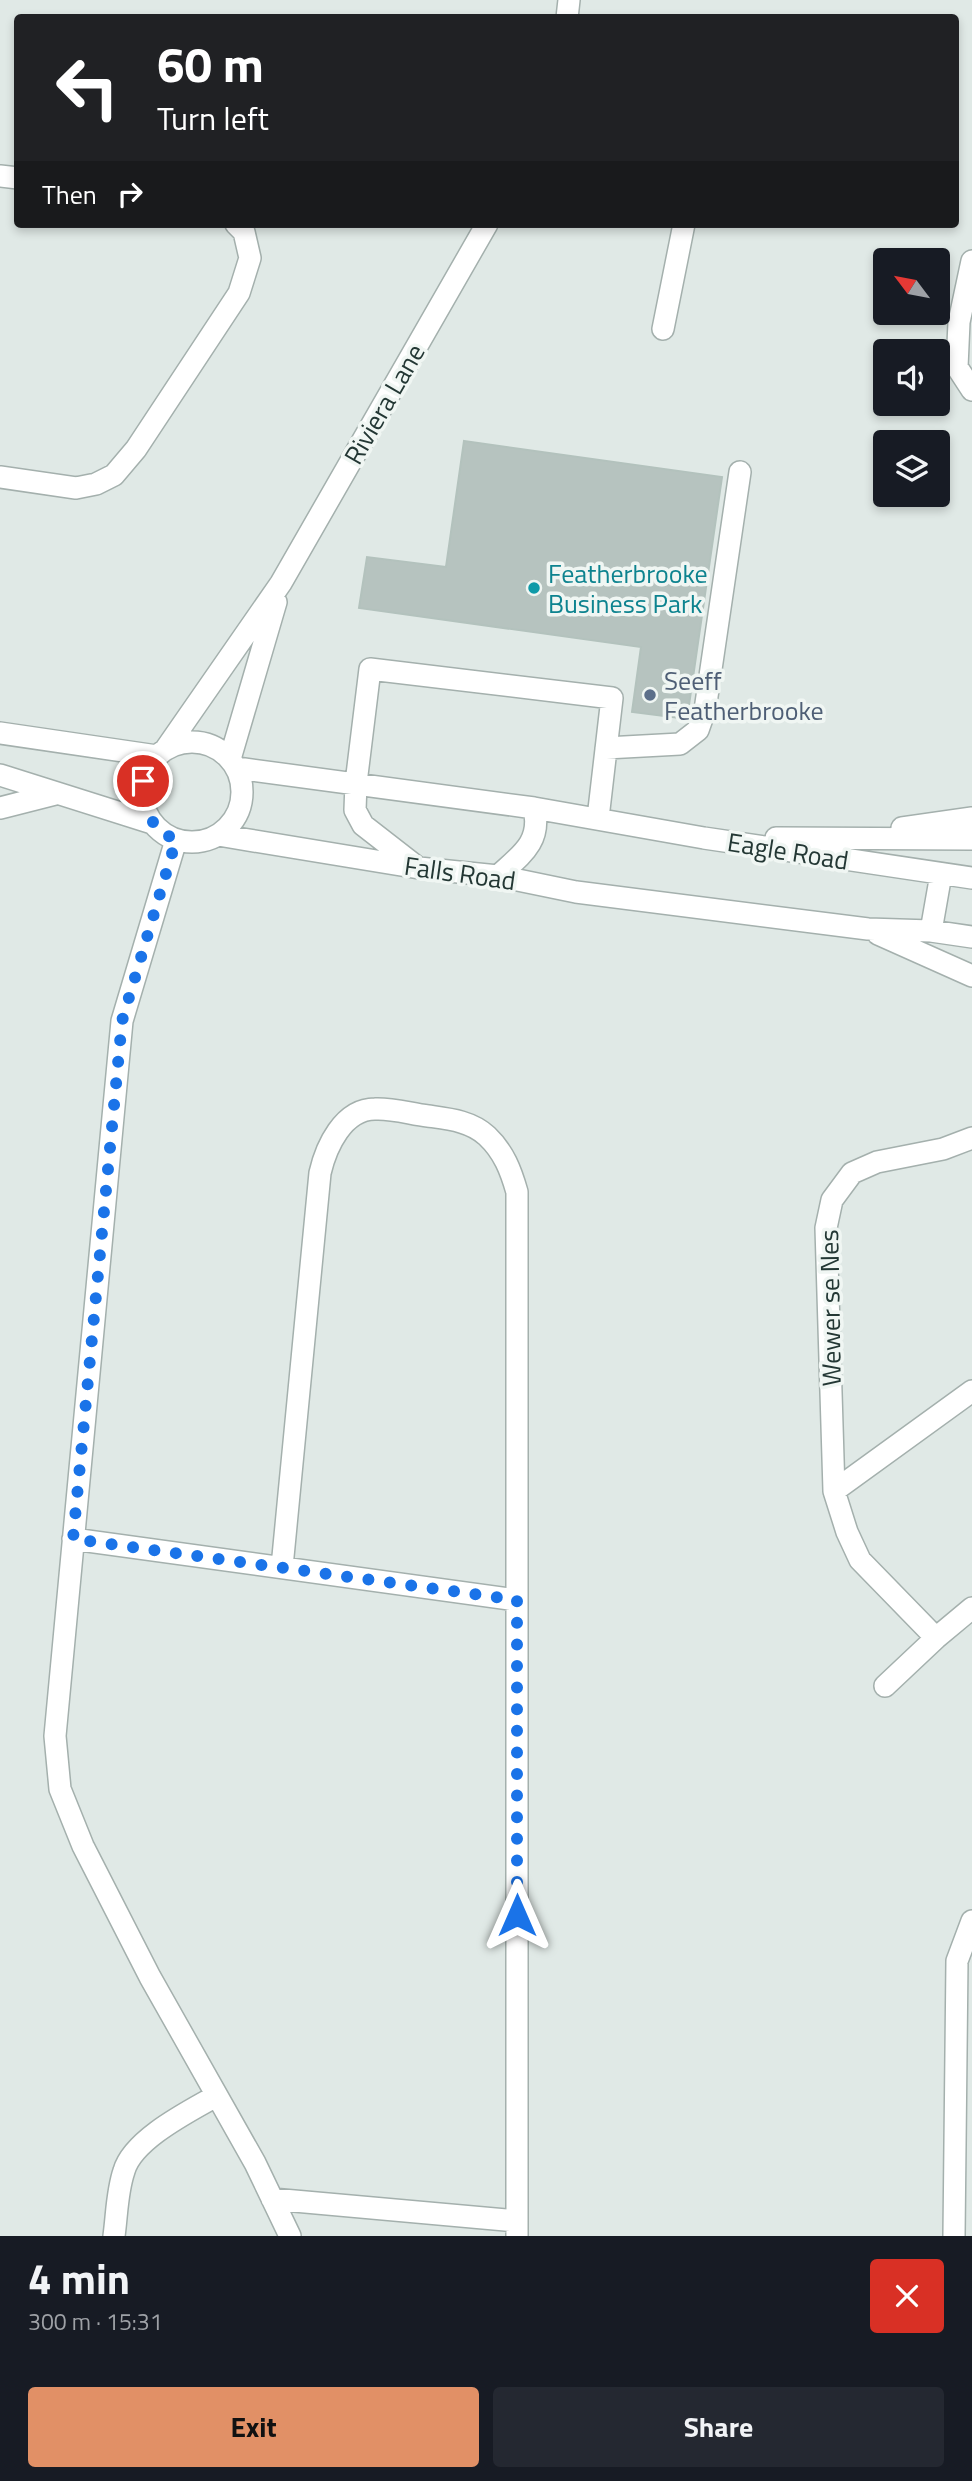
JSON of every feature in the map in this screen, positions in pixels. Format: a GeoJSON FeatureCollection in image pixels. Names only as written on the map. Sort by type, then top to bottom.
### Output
{"type":"FeatureCollection","features":[{"type":"Feature","properties":{"kind":"street"},"geometry":{"type":"LineString","coordinates":[[0,477],[76,488],[96,484],[114,475],[136,449],[239,293],[250,258],[244,232],[240,228]]}},
{"type":"Feature","properties":{"kind":"street","name":"Riviera Lane"},"geometry":{"type":"LineString","coordinates":[[161,753],[281,583],[485,228]]}},
{"type":"Feature","properties":{"kind":"street"},"geometry":{"type":"LineString","coordinates":[[663,329],[683,228]]}},
{"type":"Feature","properties":{"kind":"street"},"geometry":{"type":"LineString","coordinates":[[972,261],[959,322],[957,367],[972,390]]}},
{"type":"Feature","properties":{"kind":"street"},"geometry":{"type":"LineString","coordinates":[[606,748],[680,744],[698,730],[705,710],[740,472]]}},
{"type":"Feature","properties":{"kind":"street","name":"Riviera Lane"},"geometry":{"type":"LineString","coordinates":[[234,764],[281,583]]}},
{"type":"Feature","properties":{"kind":"street"},"geometry":{"type":"LineString","coordinates":[[419,868],[363,825],[355,810],[370,669],[612,698],[597,818]]}},
{"type":"Feature","properties":{"kind":"street"},"geometry":{"type":"LineString","coordinates":[[0,733],[161,753]]}},
{"type":"Feature","properties":{"kind":"street"},"geometry":{"type":"LineString","coordinates":[[218,835],[230,825],[238,813],[242,798],[242,783],[234,764],[218,748],[204,743],[173,745],[148,767],[142,789],[145,810],[152,823],[162,833],[176,840],[122,1021],[55,1736],[60,1789],[82,1846],[149,1977],[255,2163],[290,2236]]}},
{"type":"Feature","properties":{"kind":"street"},"geometry":{"type":"LineString","coordinates":[[234,764],[534,808],[704,838]]}},
{"type":"Feature","properties":{"kind":"street"},"geometry":{"type":"LineString","coordinates":[[0,775],[152,823]]}},
{"type":"Feature","properties":{"kind":"street"},"geometry":{"type":"LineString","coordinates":[[0,808],[55,794]]}},
{"type":"Feature","properties":{"kind":"street"},"geometry":{"type":"LineString","coordinates":[[498,876],[522,854],[535,837],[537,822],[534,808]]}},
{"type":"Feature","properties":{"kind":"street","name":"Eagle Road"},"geometry":{"type":"LineString","coordinates":[[848,838],[972,818]]}},
{"type":"Feature","properties":{"kind":"street","name":"Falls Road"},"geometry":{"type":"LineString","coordinates":[[176,840],[205,841],[218,835],[419,868],[498,876],[576,892],[868,929]]}},
{"type":"Feature","properties":{"kind":"street","name":"Eagle Road"},"geometry":{"type":"LineString","coordinates":[[704,838],[972,839]]}},
{"type":"Feature","properties":{"kind":"street","name":"Eagle Road"},"geometry":{"type":"LineString","coordinates":[[704,838],[972,878]]}},
{"type":"Feature","properties":{"kind":"street"},"geometry":{"type":"LineString","coordinates":[[931,931],[941,874]]}},
{"type":"Feature","properties":{"kind":"street"},"geometry":{"type":"LineString","coordinates":[[868,929],[931,931],[972,937]]}},
{"type":"Feature","properties":{"kind":"street"},"geometry":{"type":"LineString","coordinates":[[868,929],[972,976]]}},
{"type":"Feature","properties":{"kind":"street"},"geometry":{"type":"LineString","coordinates":[[272,2199],[517,2228],[517,1192],[508,1163],[488,1137],[472,1125],[450,1119],[373,1108],[353,1116],[338,1131],[325,1151],[320,1173],[282,1567]]}},
{"type":"Feature","properties":{"kind":"street","name":"Wewer se Nes"},"geometry":{"type":"LineString","coordinates":[[936,1638],[860,1560],[847,1532],[834,1492],[826,1228],[832,1200],[852,1173],[877,1162],[943,1149],[972,1138]]}},
{"type":"Feature","properties":{"kind":"street"},"geometry":{"type":"LineString","coordinates":[[834,1492],[972,1391]]}},
{"type":"Feature","properties":{"kind":"street"},"geometry":{"type":"LineString","coordinates":[[73,1539],[517,1600]]}},
{"type":"Feature","properties":{"kind":"street"},"geometry":{"type":"LineString","coordinates":[[885,1686],[972,1608]]}},
{"type":"Feature","properties":{"kind":"street"},"geometry":{"type":"LineString","coordinates":[[954,2236],[957,1961],[972,1921]]}},
{"type":"Feature","properties":{"kind":"street"},"geometry":{"type":"LineString","coordinates":[[114,2236],[124,2168],[139,2149],[170,2123],[216,2095]]}},
{"type":"Feature","properties":{"kind":"building","name":"Featherbrooke Business Park"},"geometry":{"type":"Polygon","coordinates":[[[464,441],[722,477],[687,719],[632,712],[641,647],[359,608],[367,557],[446,567],[464,441]]]}},
{"type":"Feature","properties":{"kind":"place","name":"Featherbrooke Business Park"},"geometry":{"type":"Point","coordinates":[534,588]}},
{"type":"Feature","properties":{"kind":"place","name":"Seeff Featherbrooke"},"geometry":{"type":"Point","coordinates":[650,695]}},
{"type":"Feature","properties":{"kind":"route"},"geometry":{"type":"LineString","coordinates":[[143,781],[145,810],[152,823],[162,833],[176,840],[122,1021],[73,1539],[517,1600],[517,1915]]}}]}
